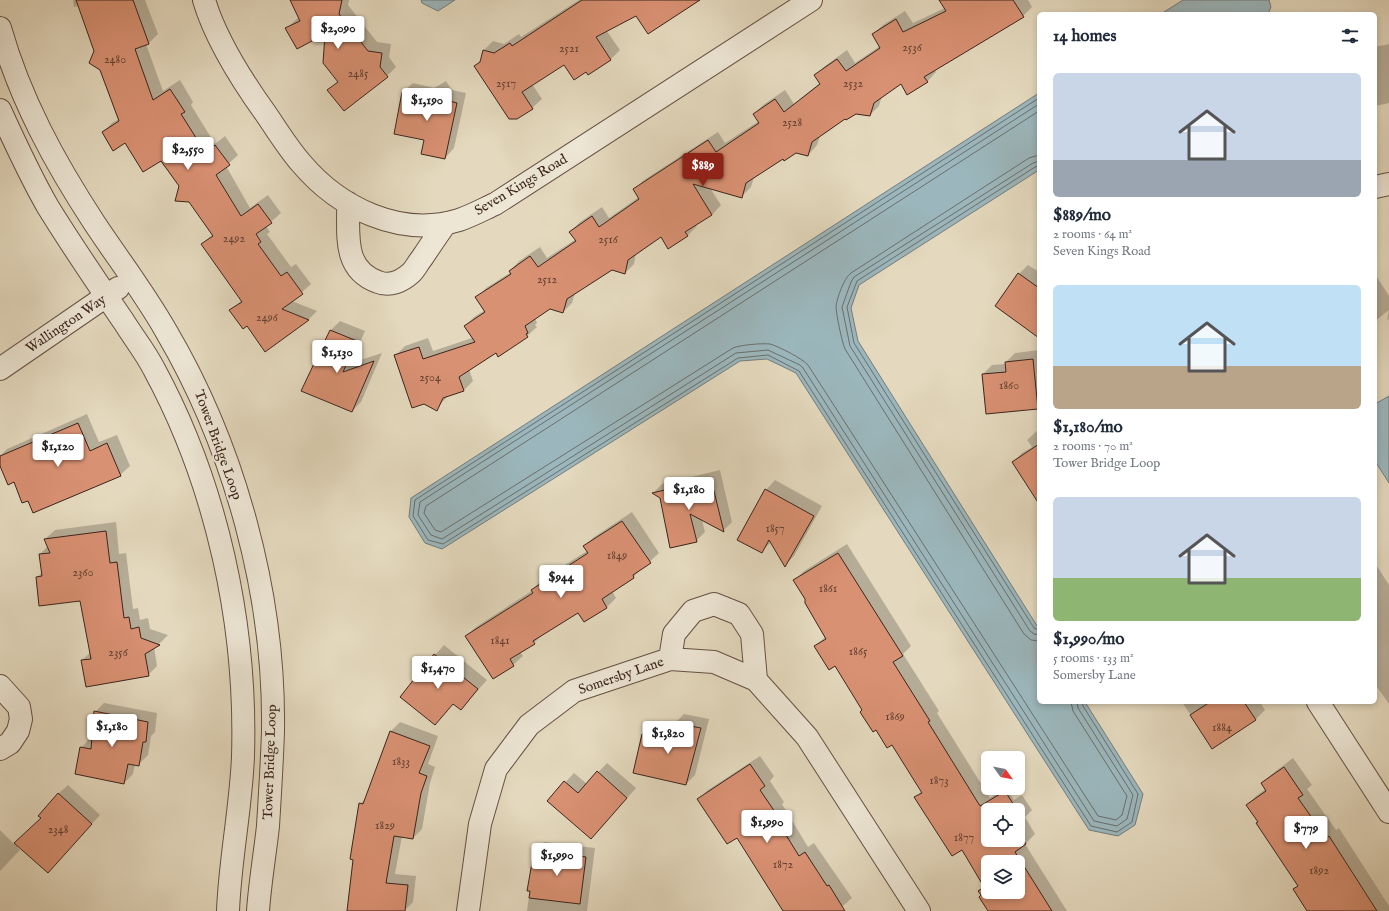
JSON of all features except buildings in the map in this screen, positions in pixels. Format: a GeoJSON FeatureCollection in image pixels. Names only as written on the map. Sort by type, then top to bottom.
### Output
{"type":"FeatureCollection","features":[{"type":"Feature","properties":{"kind":"street","name":"Seven Kings Road"},"geometry":{"type":"LineString","coordinates":[[204,0],[206,9],[224,46],[257,102],[300,163],[324,186],[348,203],[375,216],[403,224],[431,226],[460,220],[495,204],[811,0]]}},
{"type":"Feature","properties":{"kind":"street","name":"Tower Bridge Loop"},"geometry":{"type":"LineString","coordinates":[[0,28],[28,104],[56,162],[166,329],[195,383],[214,427],[247,528],[260,584],[272,680],[273,730],[268,827],[258,911]]}},
{"type":"Feature","properties":{"kind":"street","name":"Tower Bridge Loop"},"geometry":{"type":"LineString","coordinates":[[0,110],[27,169],[49,208],[153,368],[184,433],[206,493],[224,559],[237,627],[242,700],[243,755],[240,802],[228,911]]}},
{"type":"Feature","properties":{"kind":"street"},"geometry":{"type":"LineString","coordinates":[[1377,187],[1389,184]]}},
{"type":"Feature","properties":{"kind":"street"},"geometry":{"type":"LineString","coordinates":[[348,203],[349,246],[354,263],[360,272],[370,279],[380,283],[392,284],[403,279],[412,272],[446,223]]}},
{"type":"Feature","properties":{"kind":"street","name":"Wallington Way"},"geometry":{"type":"LineString","coordinates":[[0,369],[132,279]]}},
{"type":"Feature","properties":{"kind":"street"},"geometry":{"type":"LineString","coordinates":[[670,658],[674,634],[693,611],[714,604],[739,614],[752,634],[756,680]]}},
{"type":"Feature","properties":{"kind":"street","name":"Somersby Lane"},"geometry":{"type":"LineString","coordinates":[[468,911],[480,824],[496,769],[529,725],[574,691],[670,658],[714,662],[756,680],[807,737],[919,911]]}},
{"type":"Feature","properties":{"kind":"street"},"geometry":{"type":"LineString","coordinates":[[0,686],[19,707],[21,719],[18,731],[10,743],[0,749]]}},
{"type":"Feature","properties":{"kind":"street"},"geometry":{"type":"LineString","coordinates":[[1319,704],[1389,812]]}},
{"type":"Feature","properties":{"kind":"water"},"geometry":{"type":"Polygon","coordinates":[[[421,0],[455,0],[438,11],[422,3],[421,0]]]}},
{"type":"Feature","properties":{"kind":"water"},"geometry":{"type":"Polygon","coordinates":[[[1183,0],[1269,0],[1271,7],[1269,12],[1164,12],[1183,0]]]}},
{"type":"Feature","properties":{"kind":"water"},"geometry":{"type":"Polygon","coordinates":[[[1037,94],[1037,171],[859,285],[851,308],[858,341],[1037,626],[1037,704],[1086,704],[1143,794],[1135,825],[1118,836],[1089,830],[796,373],[767,359],[740,361],[442,549],[425,543],[409,517],[411,498],[1037,94]]]}},
{"type":"Feature","properties":{"kind":"water"},"geometry":{"type":"Polygon","coordinates":[[[1389,396],[1389,483],[1377,464],[1377,403],[1389,396]]]}}]}
